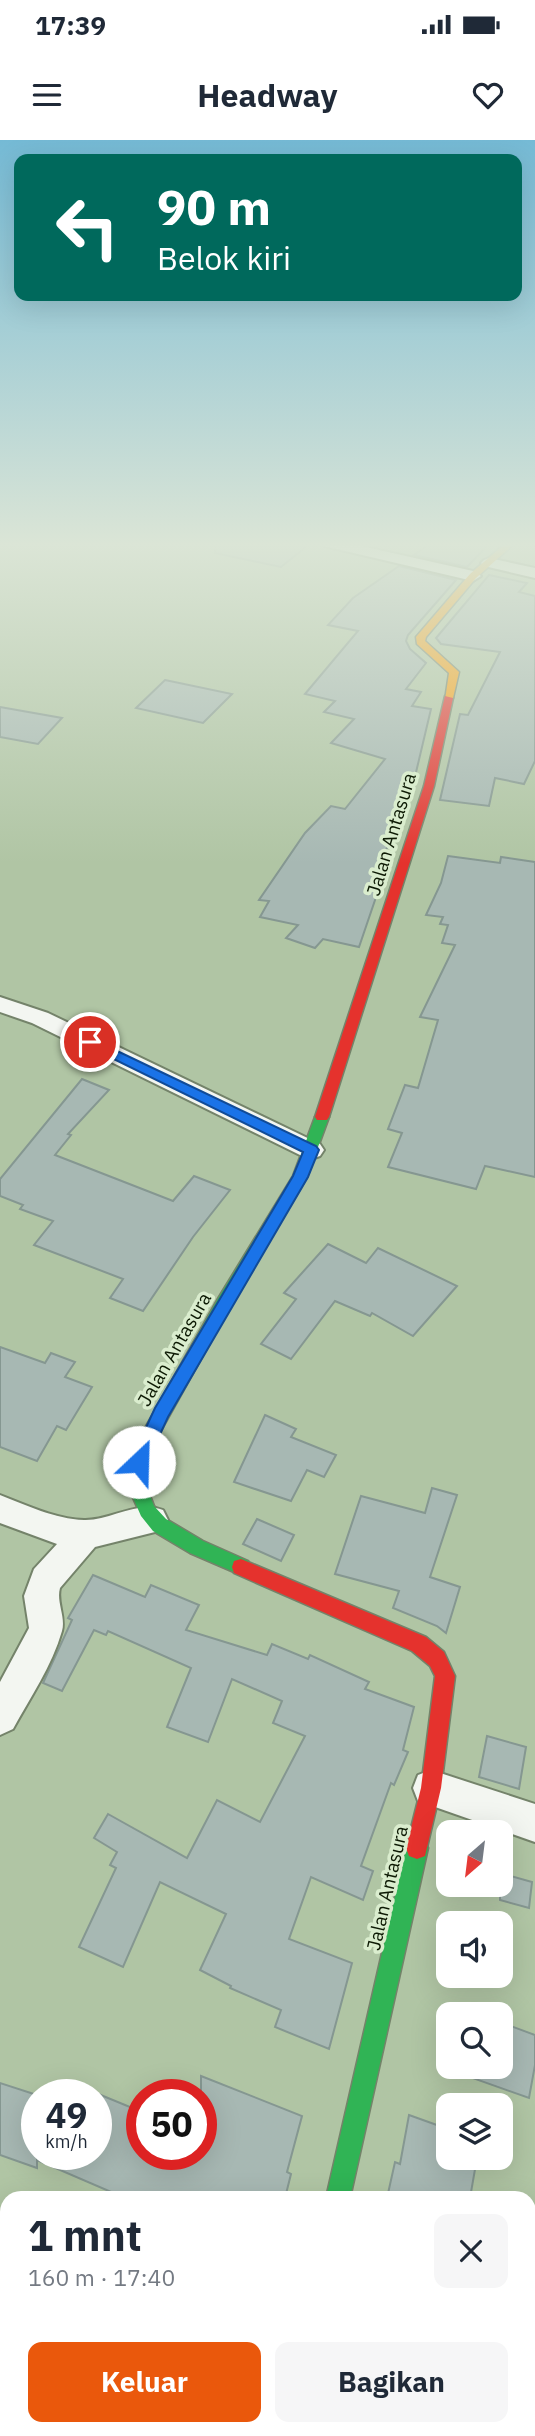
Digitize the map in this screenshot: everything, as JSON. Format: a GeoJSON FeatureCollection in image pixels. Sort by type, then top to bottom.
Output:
{"type":"FeatureCollection","features":[{"type":"Feature","properties":{"kind":"main road","name":"Jalan Antasura"},"geometry":{"type":"LineString","coordinates":[[340,2191],[431,1788],[444,1676],[433,1656],[419,1644],[293,1592],[174,1536],[152,1520],[142,1505],[139,1462],[146,1442],[225,1301],[300,1177],[311,1150],[429,786],[454,672],[428,649]]}},
{"type":"Feature","properties":{"kind":"street"},"geometry":{"type":"LineString","coordinates":[[0,1004],[40,1018],[311,1150]]}},
{"type":"Feature","properties":{"kind":"street"},"geometry":{"type":"LineString","coordinates":[[0,1509],[47,1527],[85,1535],[152,1520]]}},
{"type":"Feature","properties":{"kind":"street"},"geometry":{"type":"LineString","coordinates":[[0,1717],[36,1652],[46,1628],[41,1596],[46,1580],[85,1535]]}},
{"type":"Feature","properties":{"kind":"street"},"geometry":{"type":"LineString","coordinates":[[431,1788],[535,1824]]}},
{"type":"Feature","properties":{"kind":"building"},"geometry":{"type":"Polygon","coordinates":[[[343,649],[410,649],[426,663],[406,689],[421,692],[412,706],[431,709],[410,796],[397,813],[384,858],[389,859],[359,947],[323,939],[315,948],[286,938],[298,925],[260,917],[269,901],[259,900],[305,833],[331,806],[345,809],[385,759],[331,743],[354,719],[324,712],[335,701],[305,694],[343,649]]]}},
{"type":"Feature","properties":{"kind":"building"},"geometry":{"type":"Polygon","coordinates":[[[479,649],[535,649],[535,761],[524,784],[495,778],[489,806],[440,800],[460,714],[468,715],[500,652],[479,649]]]}},
{"type":"Feature","properties":{"kind":"building"},"geometry":{"type":"Polygon","coordinates":[[[165,680],[232,694],[203,723],[136,708],[165,680]]]}},
{"type":"Feature","properties":{"kind":"building"},"geometry":{"type":"Polygon","coordinates":[[[0,707],[62,718],[38,744],[0,737],[0,707]]]}},
{"type":"Feature","properties":{"kind":"building"},"geometry":{"type":"Polygon","coordinates":[[[448,856],[500,863],[501,857],[535,862],[535,1177],[485,1166],[476,1189],[388,1167],[402,1133],[388,1129],[405,1085],[418,1088],[438,1020],[420,1017],[455,945],[442,943],[448,925],[440,924],[443,917],[426,915],[441,883],[448,856]]]}},
{"type":"Feature","properties":{"kind":"building"},"geometry":{"type":"Polygon","coordinates":[[[82,1079],[109,1090],[68,1134],[71,1135],[55,1155],[173,1201],[194,1176],[230,1190],[193,1237],[143,1311],[110,1298],[123,1279],[34,1245],[53,1221],[20,1209],[23,1205],[0,1196],[0,1179],[82,1079]]]}},
{"type":"Feature","properties":{"kind":"building"},"geometry":{"type":"Polygon","coordinates":[[[328,1244],[366,1263],[378,1248],[457,1286],[413,1336],[372,1313],[370,1316],[335,1301],[291,1359],[261,1344],[296,1299],[284,1293],[328,1244]]]}},
{"type":"Feature","properties":{"kind":"building"},"geometry":{"type":"Polygon","coordinates":[[[0,1347],[45,1363],[51,1353],[75,1362],[65,1377],[92,1387],[66,1430],[57,1426],[37,1461],[0,1447],[0,1347]]]}},
{"type":"Feature","properties":{"kind":"building"},"geometry":{"type":"Polygon","coordinates":[[[265,1415],[296,1429],[291,1437],[336,1455],[324,1477],[307,1470],[291,1501],[234,1482],[265,1415]]]}},
{"type":"Feature","properties":{"kind":"building"},"geometry":{"type":"Polygon","coordinates":[[[432,1488],[457,1495],[430,1577],[460,1587],[446,1633],[437,1626],[393,1608],[399,1591],[335,1574],[361,1496],[425,1513],[432,1488]]]}},
{"type":"Feature","properties":{"kind":"building"},"geometry":{"type":"Polygon","coordinates":[[[257,1519],[294,1535],[281,1561],[243,1544],[257,1519]]]}},
{"type":"Feature","properties":{"kind":"building"},"geometry":{"type":"Polygon","coordinates":[[[93,1575],[145,1597],[151,1585],[199,1605],[186,1630],[267,1655],[272,1644],[308,1659],[310,1655],[369,1682],[365,1689],[414,1707],[403,1750],[408,1752],[394,1785],[391,1783],[361,1866],[373,1871],[363,1900],[311,1877],[289,1939],[352,1963],[329,2049],[275,2027],[281,2010],[230,1988],[231,1986],[200,1970],[226,1914],[160,1882],[123,1967],[79,1947],[116,1868],[110,1865],[117,1852],[94,1838],[108,1814],[187,1858],[217,1800],[260,1822],[305,1736],[273,1723],[282,1701],[232,1679],[208,1742],[167,1727],[191,1668],[108,1631],[106,1635],[94,1630],[62,1691],[43,1683],[72,1620],[68,1618],[93,1575]]]}},
{"type":"Feature","properties":{"kind":"building"},"geometry":{"type":"Polygon","coordinates":[[[487,1736],[526,1747],[519,1789],[479,1777],[487,1736]]]}},
{"type":"Feature","properties":{"kind":"building"},"geometry":{"type":"Polygon","coordinates":[[[513,1877],[532,1882],[529,1908],[500,1900],[500,1897],[513,1897],[513,1877]]]}},
{"type":"Feature","properties":{"kind":"building"},"geometry":{"type":"Polygon","coordinates":[[[513,2027],[535,2035],[535,2065],[529,2098],[475,2079],[513,2079],[513,2027]]]}},
{"type":"Feature","properties":{"kind":"building"},"geometry":{"type":"Polygon","coordinates":[[[217,2082],[302,2116],[287,2172],[291,2174],[287,2191],[109,2191],[60,2170],[112,2170],[112,2100],[126,2105],[126,2170],[217,2170],[217,2082]]]}},
{"type":"Feature","properties":{"kind":"building"},"geometry":{"type":"Polygon","coordinates":[[[0,2083],[21,2090],[21,2162],[0,2155],[0,2083]]]}},
{"type":"Feature","properties":{"kind":"building"},"geometry":{"type":"Polygon","coordinates":[[[409,2115],[436,2125],[436,2170],[475,2170],[471,2191],[389,2191],[395,2162],[400,2164],[409,2115]]]}},
{"type":"Feature","properties":{"kind":"traffic: fast"},"geometry":{"type":"LineString","coordinates":[[241,1567],[176,1537],[160,1525],[147,1511],[140,1493],[139,1470],[146,1442],[225,1301],[300,1177],[322,1117]]}},
{"type":"Feature","properties":{"kind":"traffic: fast"},"geometry":{"type":"LineString","coordinates":[[340,2191],[417,1848]]}},
{"type":"Feature","properties":{"kind":"traffic: slow"},"geometry":{"type":"LineString","coordinates":[[428,649],[454,672],[448,698]]}},
{"type":"Feature","properties":{"kind":"traffic: jam"},"geometry":{"type":"LineString","coordinates":[[322,1117],[429,786],[448,698]]}},
{"type":"Feature","properties":{"kind":"traffic: jam"},"geometry":{"type":"LineString","coordinates":[[241,1567],[419,1644],[437,1659],[445,1676],[431,1788],[417,1848]]}},
{"type":"Feature","properties":{"kind":"route"},"geometry":{"type":"LineString","coordinates":[[90,1042],[311,1150],[300,1177],[161,1413],[139,1462]]}}]}
